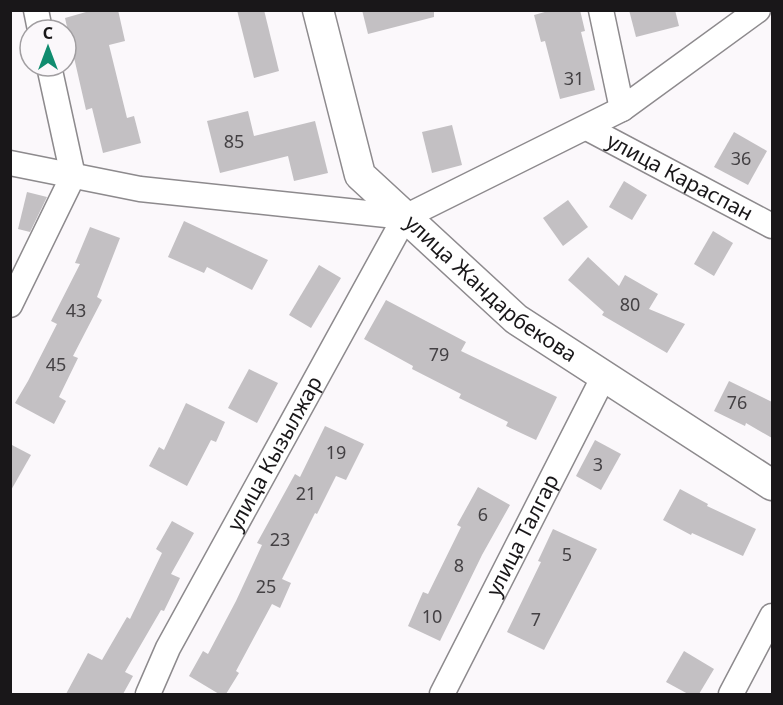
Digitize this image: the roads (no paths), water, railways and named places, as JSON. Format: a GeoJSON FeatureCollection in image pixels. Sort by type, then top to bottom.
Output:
{"type":"FeatureCollection","features":[{"type":"Feature","properties":{"kind":"street","name":"улица Жандарбекова"},"geometry":{"type":"LineString","coordinates":[[318,10],[360,175],[516,319],[772,485]]}},
{"type":"Feature","properties":{"kind":"street","name":"улица Караспан"},"geometry":{"type":"LineString","coordinates":[[601,10],[622,110]]}},
{"type":"Feature","properties":{"kind":"street"},"geometry":{"type":"LineString","coordinates":[[10,163],[140,189],[405,217],[622,110],[758,10]]}},
{"type":"Feature","properties":{"kind":"street"},"geometry":{"type":"LineString","coordinates":[[10,305],[73,176],[52,78]]}},
{"type":"Feature","properties":{"kind":"street","name":"улица Караспан"},"geometry":{"type":"LineString","coordinates":[[587,128],[772,226]]}},
{"type":"Feature","properties":{"kind":"street","name":"улица Кызылжар"},"geometry":{"type":"LineString","coordinates":[[148,694],[168,648],[405,217]]}},
{"type":"Feature","properties":{"kind":"street","name":"улица Талгар"},"geometry":{"type":"LineString","coordinates":[[442,694],[604,376]]}},
{"type":"Feature","properties":{"kind":"street"},"geometry":{"type":"LineString","coordinates":[[731,694],[772,616]]}}]}
